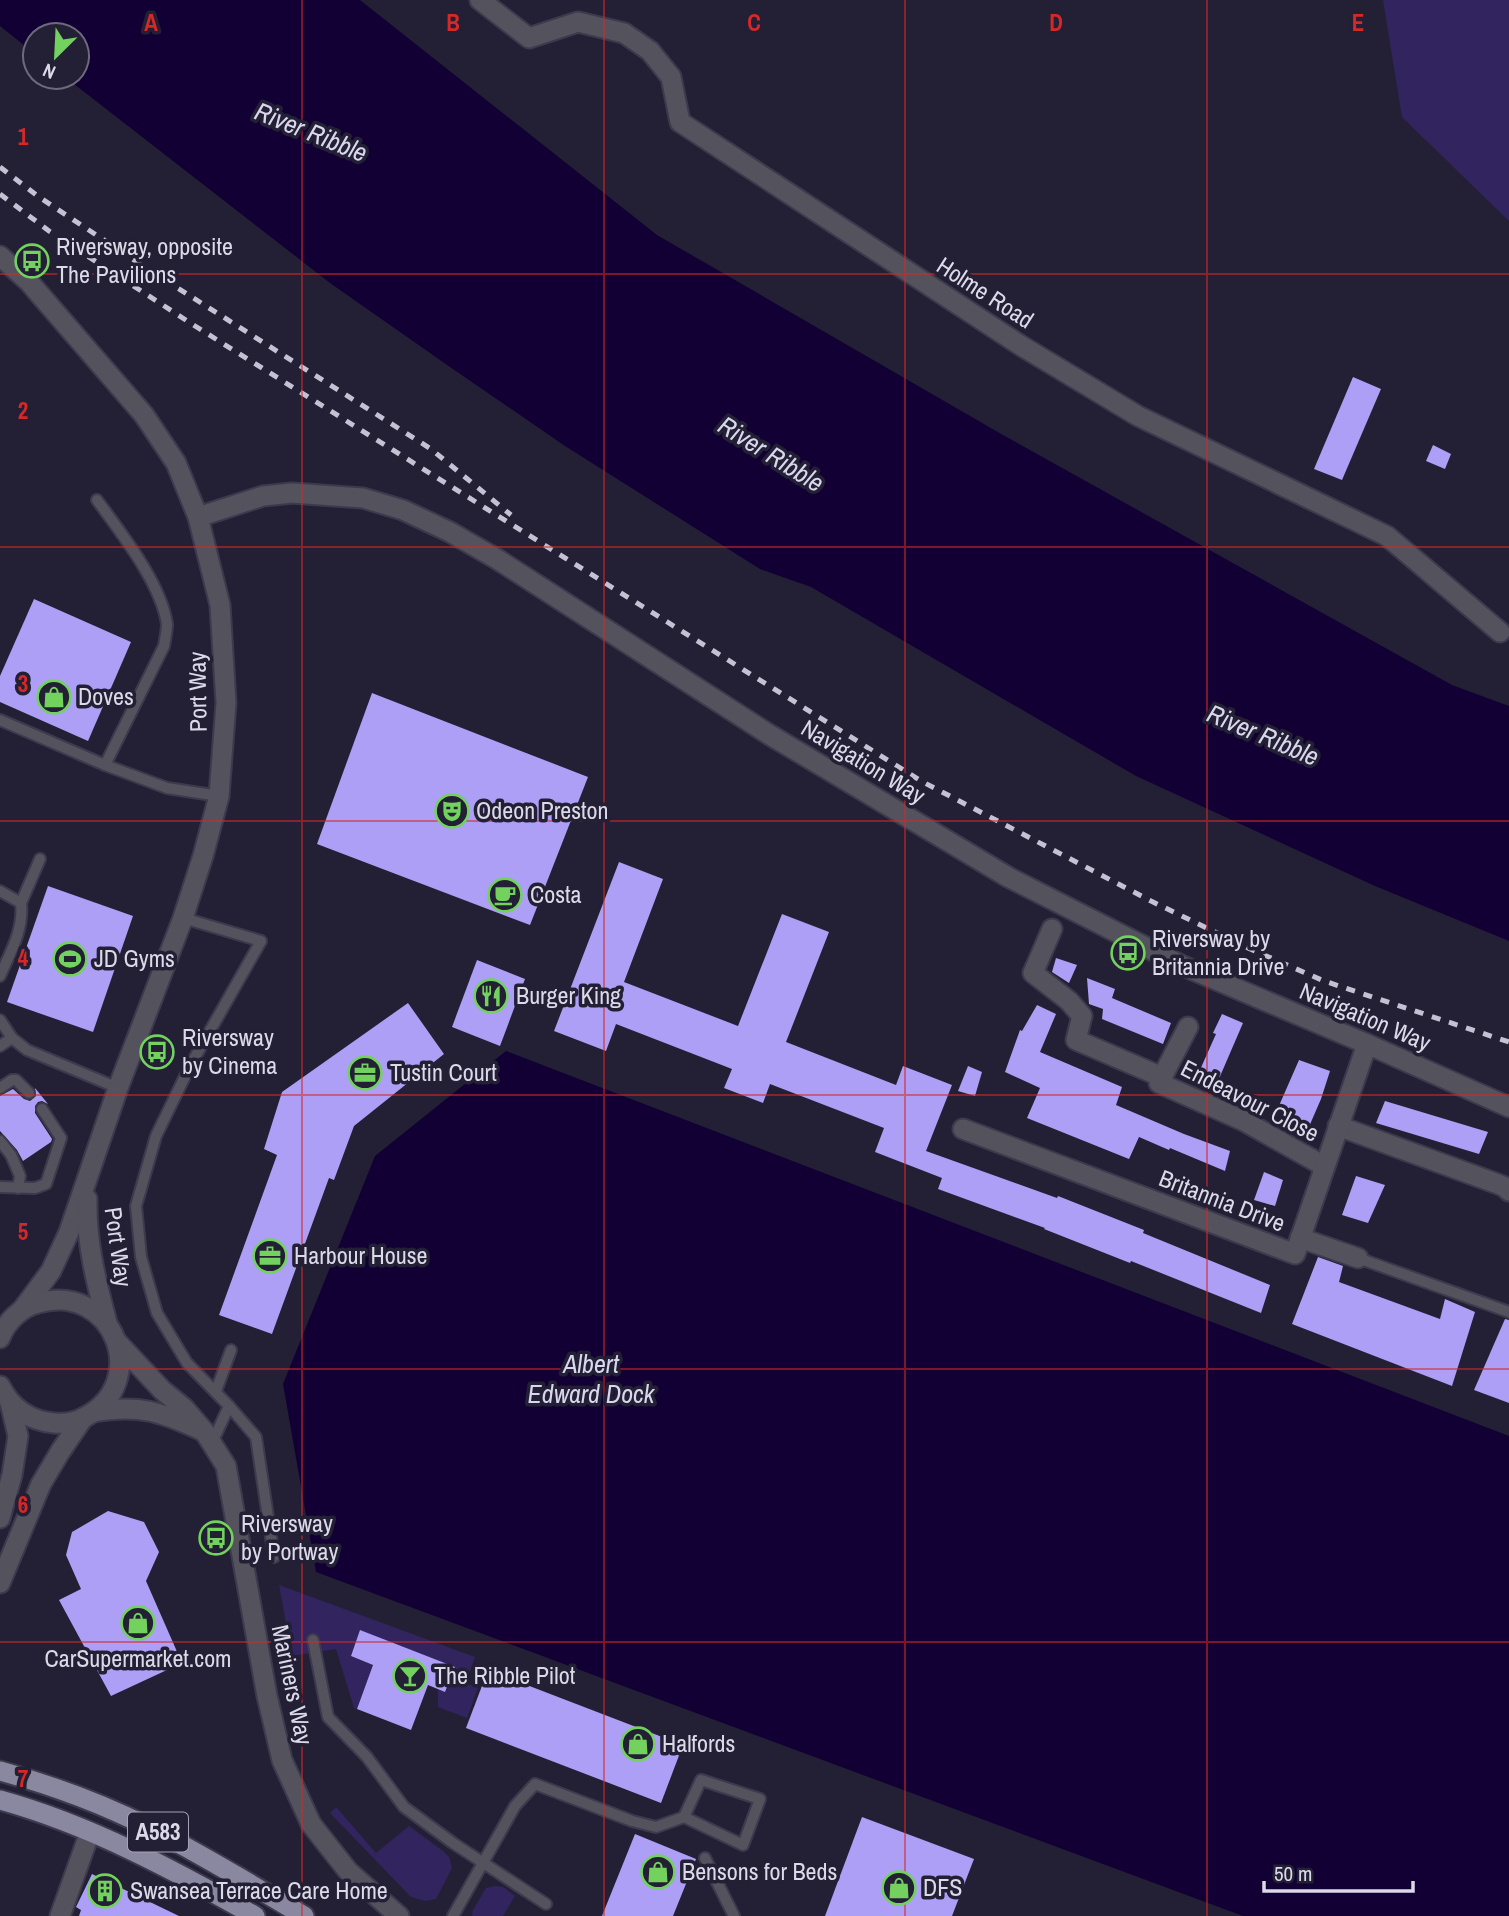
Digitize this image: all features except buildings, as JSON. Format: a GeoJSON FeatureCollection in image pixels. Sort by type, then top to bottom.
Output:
{"type":"FeatureCollection","features":[{"type":"Feature","properties":{"kind":"highway","name":"A583"},"geometry":{"type":"LineString","coordinates":[[0,1771],[90,1802],[148,1826],[304,1916]]}},
{"type":"Feature","properties":{"kind":"highway","name":"A583"},"geometry":{"type":"LineString","coordinates":[[0,1800],[90,1832],[255,1916]]}},
{"type":"Feature","properties":{"kind":"street","name":"Holme Road"},"geometry":{"type":"LineString","coordinates":[[480,0],[529,38],[578,22],[624,33],[650,51],[671,77],[680,122],[1020,345],[1138,416],[1387,536],[1500,632]]}},
{"type":"Feature","properties":{"kind":"street","name":"Port Way"},"geometry":{"type":"LineString","coordinates":[[0,256],[29,282],[144,415],[176,463],[198,517],[220,605],[226,704],[219,796],[183,918],[118,1088],[69,1232],[51,1271],[12,1314],[0,1338]]}},
{"type":"Feature","properties":{"kind":"street","name":"Navigation Way"},"geometry":{"type":"LineString","coordinates":[[198,517],[263,496],[292,493],[363,498],[403,510],[450,531],[770,735],[1008,877],[1181,965],[1509,1107]]}},
{"type":"Feature","properties":{"kind":"street","name":"Endeavour Close"},"geometry":{"type":"LineString","coordinates":[[1052,929],[1033,973],[1069,1001],[1082,1016],[1076,1040],[1162,1077]]}},
{"type":"Feature","properties":{"kind":"street","name":"Endeavour Close"},"geometry":{"type":"LineString","coordinates":[[1188,1027],[1159,1083],[1244,1121],[1324,1166]]}},
{"type":"Feature","properties":{"kind":"street","name":"Britannia Drive"},"geometry":{"type":"LineString","coordinates":[[963,1129],[1295,1254],[1367,1044]]}},
{"type":"Feature","properties":{"kind":"street"},"geometry":{"type":"LineString","coordinates":[[1338,1126],[1505,1186],[1509,1191]]}},
{"type":"Feature","properties":{"kind":"street","name":"Port Way"},"geometry":{"type":"LineString","coordinates":[[87,1177],[86,1225],[91,1261],[107,1323]]}},
{"type":"Feature","properties":{"kind":"street"},"geometry":{"type":"LineString","coordinates":[[1300,1238],[1358,1258]]}},
{"type":"Feature","properties":{"kind":"street"},"geometry":{"type":"LineString","coordinates":[[0,1583],[41,1484],[60,1452],[89,1415],[107,1399],[116,1383],[120,1363],[117,1342],[107,1323],[91,1309],[72,1301],[51,1299],[12,1314]]}},
{"type":"Feature","properties":{"kind":"street","name":"Mariners Way"},"geometry":{"type":"LineString","coordinates":[[117,1342],[162,1390],[184,1408],[208,1437],[226,1466],[267,1696],[282,1760],[312,1824],[348,1871],[399,1916]]}},
{"type":"Feature","properties":{"kind":"street"},"geometry":{"type":"LineString","coordinates":[[3,1393],[26,1416],[43,1422],[61,1424],[118,1408],[150,1410],[208,1437]]}},
{"type":"Feature","properties":{"kind":"street"},"geometry":{"type":"LineString","coordinates":[[0,1518],[12,1475],[18,1436],[3,1393]]}},
{"type":"Feature","properties":{"kind":"street"},"geometry":{"type":"LineString","coordinates":[[60,1916],[90,1832]]}},
{"type":"Feature","properties":{"kind":"lane"},"geometry":{"type":"LineString","coordinates":[[97,500],[146,571],[167,626],[164,646],[105,765]]}},
{"type":"Feature","properties":{"kind":"lane"},"geometry":{"type":"LineString","coordinates":[[0,720],[166,788],[219,796]]}},
{"type":"Feature","properties":{"kind":"lane"},"geometry":{"type":"LineString","coordinates":[[0,976],[20,929],[22,903],[40,859]]}},
{"type":"Feature","properties":{"kind":"lane"},"geometry":{"type":"LineString","coordinates":[[0,891],[22,903]]}},
{"type":"Feature","properties":{"kind":"lane"},"geometry":{"type":"LineString","coordinates":[[183,918],[261,942],[190,1066],[156,1136],[136,1206],[141,1257],[157,1313],[187,1363],[257,1437],[274,1558]]}},
{"type":"Feature","properties":{"kind":"lane"},"geometry":{"type":"LineString","coordinates":[[0,1020],[12,1038],[27,1050],[118,1088]]}},
{"type":"Feature","properties":{"kind":"lane"},"geometry":{"type":"LineString","coordinates":[[0,1046],[12,1038]]}},
{"type":"Feature","properties":{"kind":"lane"},"geometry":{"type":"LineString","coordinates":[[0,1088],[16,1080],[29,1093]]}},
{"type":"Feature","properties":{"kind":"lane"},"geometry":{"type":"LineString","coordinates":[[0,1187],[35,1188],[46,1184],[61,1138],[42,1109]]}},
{"type":"Feature","properties":{"kind":"lane"},"geometry":{"type":"LineString","coordinates":[[0,1141],[11,1155],[20,1176],[18,1188]]}},
{"type":"Feature","properties":{"kind":"lane"},"geometry":{"type":"LineString","coordinates":[[1358,1258],[1509,1312]]}},
{"type":"Feature","properties":{"kind":"lane"},"geometry":{"type":"LineString","coordinates":[[216,1391],[231,1350]]}},
{"type":"Feature","properties":{"kind":"lane"},"geometry":{"type":"LineString","coordinates":[[208,1437],[229,1406]]}},
{"type":"Feature","properties":{"kind":"lane"},"geometry":{"type":"LineString","coordinates":[[313,1640],[328,1717],[367,1757],[404,1807],[482,1863],[546,1903]]}},
{"type":"Feature","properties":{"kind":"lane"},"geometry":{"type":"LineString","coordinates":[[453,1916],[515,1806],[535,1784],[632,1821],[656,1827],[684,1817],[743,1844],[760,1799],[701,1780],[684,1817]]}},
{"type":"Feature","properties":{"kind":"lane"},"geometry":{"type":"LineString","coordinates":[[705,1858],[734,1916]]}},
{"type":"Feature","properties":{"kind":"shaded area"},"geometry":{"type":"Polygon","coordinates":[[[1383,0],[1509,0],[1509,221],[1402,117],[1383,0]]]}},
{"type":"Feature","properties":{"kind":"shaded area"},"geometry":{"type":"Polygon","coordinates":[[[279,1585],[475,1657],[466,1683],[478,1688],[467,1718],[438,1707],[438,1689],[446,1691],[455,1667],[361,1631],[351,1656],[373,1665],[357,1709],[354,1708],[336,1649],[292,1656],[279,1585]]]}},
{"type":"Feature","properties":{"kind":"shaded area"},"geometry":{"type":"Polygon","coordinates":[[[336,1807],[376,1853],[409,1826],[443,1851],[449,1857],[452,1868],[436,1899],[425,1901],[411,1897],[330,1813],[336,1807]]]}},
{"type":"Feature","properties":{"kind":"shaded area"},"geometry":{"type":"Polygon","coordinates":[[[503,1887],[515,1896],[503,1916],[472,1916],[486,1888],[503,1887]]]}},
{"type":"Feature","properties":{"kind":"water","name":"River Ribble"},"geometry":{"type":"Polygon","coordinates":[[[0,0],[360,0],[657,235],[1003,435],[1452,685],[1509,706],[1509,941],[1375,886],[1136,776],[811,587],[760,569],[565,446],[330,283],[83,91],[91,91],[91,21],[21,21],[21,43],[0,26],[0,0]]]}},
{"type":"Feature","properties":{"kind":"water","name":"Albert Edward Dock"},"geometry":{"type":"Polygon","coordinates":[[[506,1051],[1509,1436],[1509,1916],[1243,1916],[316,1572],[283,1384],[375,1156],[506,1051]]]}},
{"type":"Feature","properties":{"kind":"railway"},"geometry":{"type":"LineString","coordinates":[[0,167],[39,197],[143,266],[431,449],[511,515]]}},
{"type":"Feature","properties":{"kind":"railway"},"geometry":{"type":"LineString","coordinates":[[0,194],[49,231],[195,326],[921,781],[1151,901],[1248,948],[1324,981],[1509,1042]]}},
{"type":"Feature","properties":{"kind":"place","name":"Riversway, opposite The Pavilions"},"geometry":{"type":"Point","coordinates":[32,261]}},
{"type":"Feature","properties":{"kind":"place","name":"Doves"},"geometry":{"type":"Point","coordinates":[54,697]}},
{"type":"Feature","properties":{"kind":"place","name":"Odeon Preston"},"geometry":{"type":"Point","coordinates":[452,811]}},
{"type":"Feature","properties":{"kind":"place","name":"Costa"},"geometry":{"type":"Point","coordinates":[505,895]}},
{"type":"Feature","properties":{"kind":"place","name":"Riversway by Britannia Drive"},"geometry":{"type":"Point","coordinates":[1128,953]}},
{"type":"Feature","properties":{"kind":"place","name":"JD Gyms"},"geometry":{"type":"Point","coordinates":[70,959]}},
{"type":"Feature","properties":{"kind":"place","name":"Burger King"},"geometry":{"type":"Point","coordinates":[491,996]}},
{"type":"Feature","properties":{"kind":"place","name":"Riversway by Cinema"},"geometry":{"type":"Point","coordinates":[157,1052]}},
{"type":"Feature","properties":{"kind":"place","name":"Tustin Court"},"geometry":{"type":"Point","coordinates":[365,1073]}},
{"type":"Feature","properties":{"kind":"place","name":"Harbour House"},"geometry":{"type":"Point","coordinates":[270,1256]}},
{"type":"Feature","properties":{"kind":"place","name":"Riversway by Portway"},"geometry":{"type":"Point","coordinates":[216,1538]}},
{"type":"Feature","properties":{"kind":"place","name":"CarSupermarket.com"},"geometry":{"type":"Point","coordinates":[138,1623]}},
{"type":"Feature","properties":{"kind":"place","name":"The Ribble Pilot"},"geometry":{"type":"Point","coordinates":[410,1676]}},
{"type":"Feature","properties":{"kind":"place","name":"Halfords"},"geometry":{"type":"Point","coordinates":[638,1744]}},
{"type":"Feature","properties":{"kind":"place","name":"Bensons for Beds"},"geometry":{"type":"Point","coordinates":[658,1872]}},
{"type":"Feature","properties":{"kind":"place","name":"DFS"},"geometry":{"type":"Point","coordinates":[899,1888]}},
{"type":"Feature","properties":{"kind":"place","name":"Swansea Terrace Care Home"},"geometry":{"type":"Point","coordinates":[105,1891]}}]}
